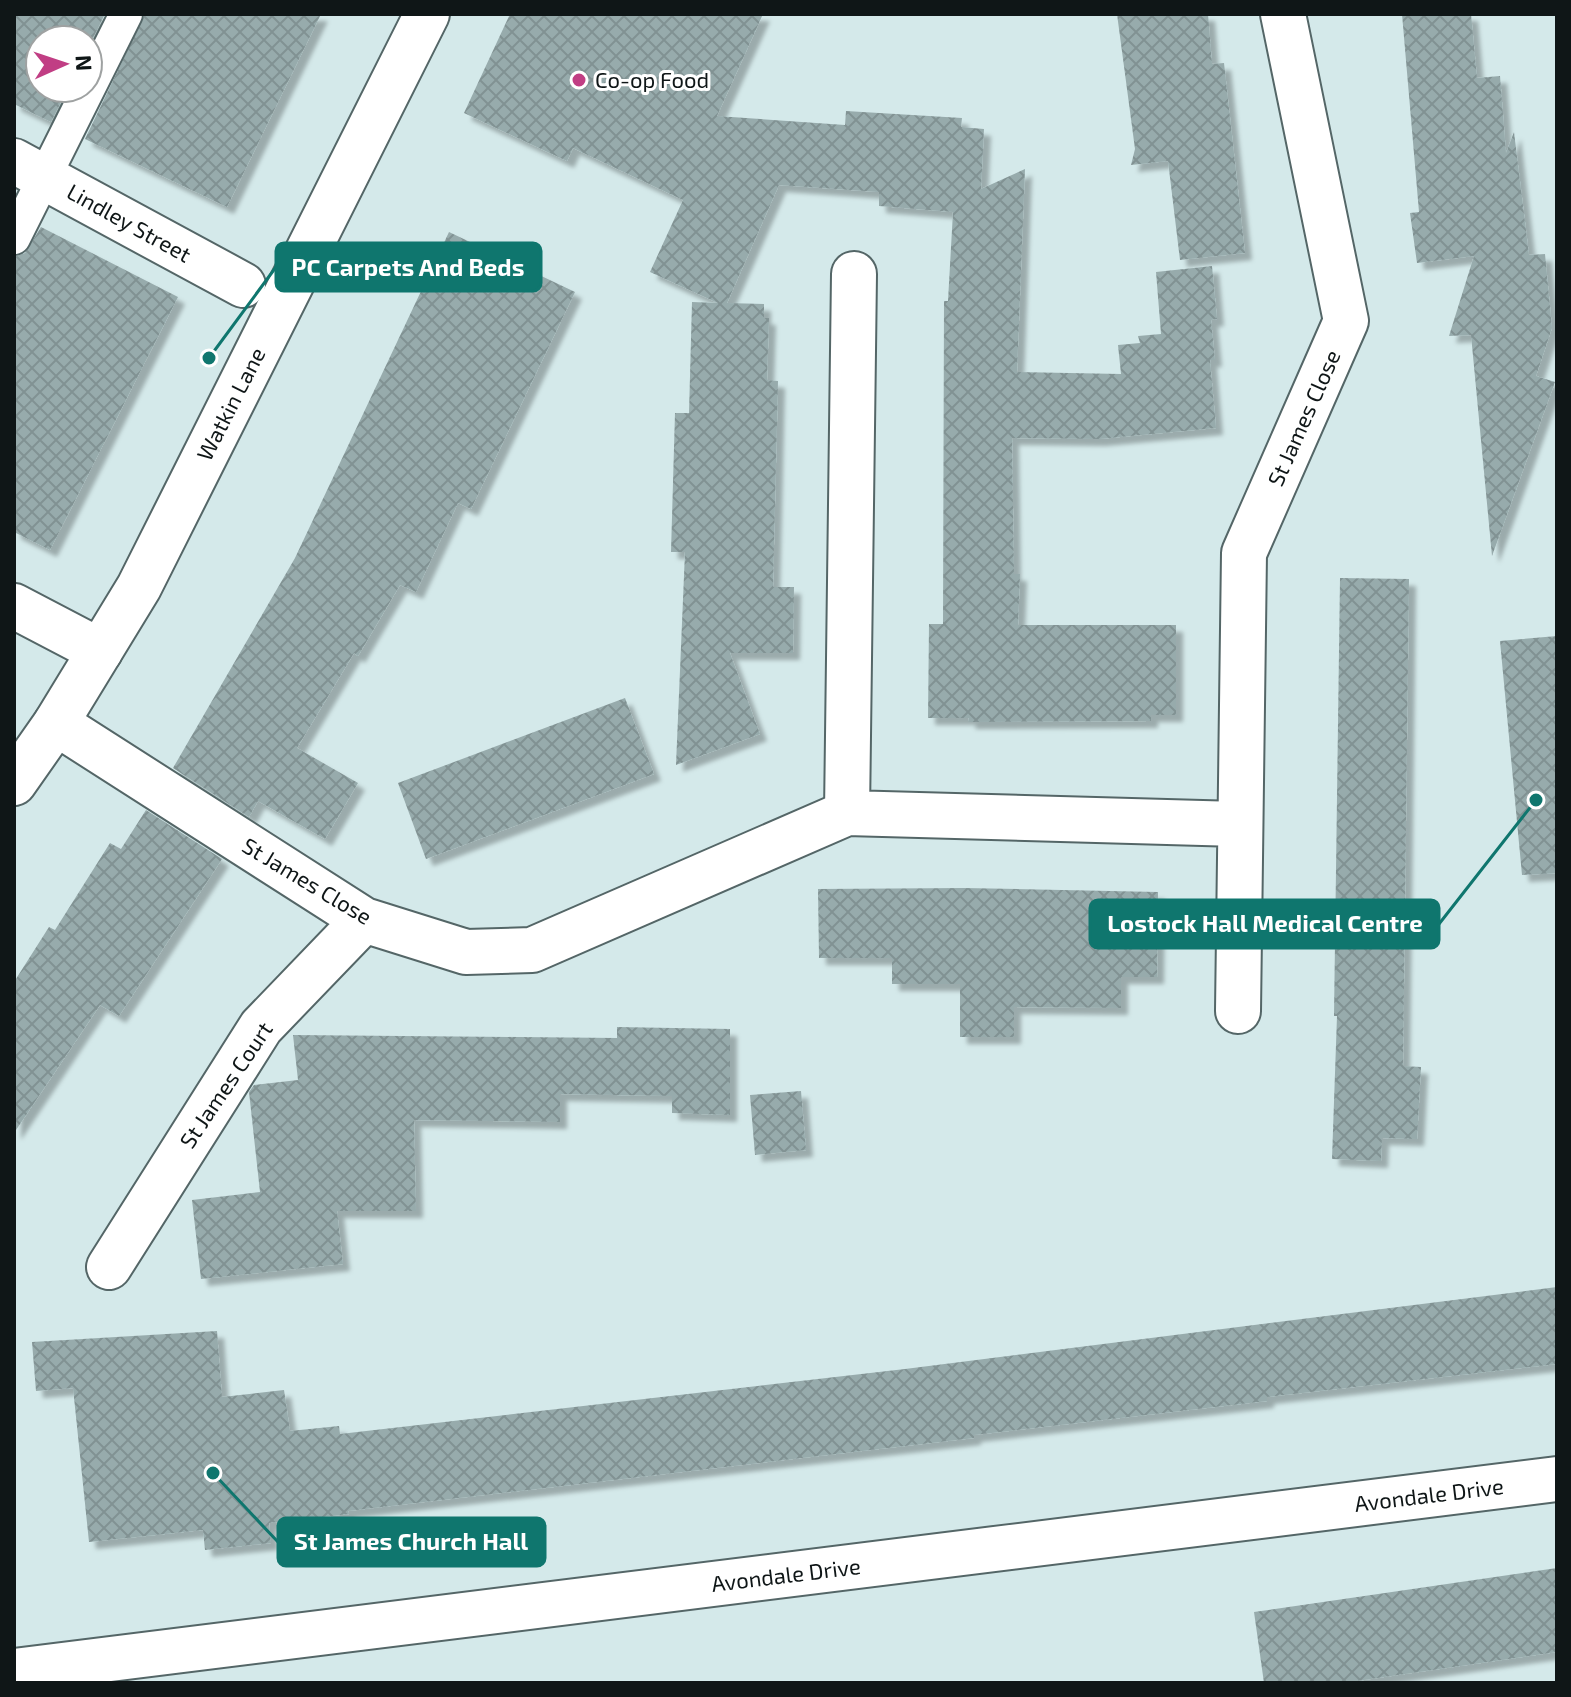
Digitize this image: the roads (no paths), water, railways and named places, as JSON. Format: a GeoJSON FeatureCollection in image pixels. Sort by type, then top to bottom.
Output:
{"type":"FeatureCollection","features":[{"type":"Feature","properties":{"kind":"street","name":"Watkin Lane"},"geometry":{"type":"LineString","coordinates":[[14,783],[56,723],[139,587],[427,14]]}},
{"type":"Feature","properties":{"kind":"street","name":"St James Close"},"geometry":{"type":"LineString","coordinates":[[1238,1011],[1238,824],[1244,553],[1346,321],[1283,14]]}},
{"type":"Feature","properties":{"kind":"street","name":"Lindley Street"},"geometry":{"type":"LineString","coordinates":[[29,169],[243,285]]}},
{"type":"Feature","properties":{"kind":"street"},"geometry":{"type":"LineString","coordinates":[[847,813],[854,274]]}},
{"type":"Feature","properties":{"kind":"street"},"geometry":{"type":"LineString","coordinates":[[14,606],[100,651]]}},
{"type":"Feature","properties":{"kind":"street","name":"St James Close"},"geometry":{"type":"LineString","coordinates":[[56,723],[364,920],[466,952],[532,950],[847,813],[1238,824]]}},
{"type":"Feature","properties":{"kind":"street","name":"St James Court"},"geometry":{"type":"LineString","coordinates":[[109,1267],[261,1027],[364,920]]}},
{"type":"Feature","properties":{"kind":"street","name":"Avondale Drive"},"geometry":{"type":"LineString","coordinates":[[14,1671],[1557,1479]]}},
{"type":"Feature","properties":{"kind":"lane"},"geometry":{"type":"LineString","coordinates":[[14,238],[29,169],[126,14]]}},
{"type":"Feature","properties":{"kind":"place","name":"Co-op Food"},"geometry":{"type":"Point","coordinates":[579,80]}},
{"type":"Feature","properties":{"kind":"place","name":"PC Carpets And Beds"},"geometry":{"type":"Point","coordinates":[209,358]}},
{"type":"Feature","properties":{"kind":"place","name":"Lostock Hall Medical Centre"},"geometry":{"type":"Point","coordinates":[1536,800]}},
{"type":"Feature","properties":{"kind":"place","name":"St James Church Hall"},"geometry":{"type":"Point","coordinates":[213,1473]}}]}
